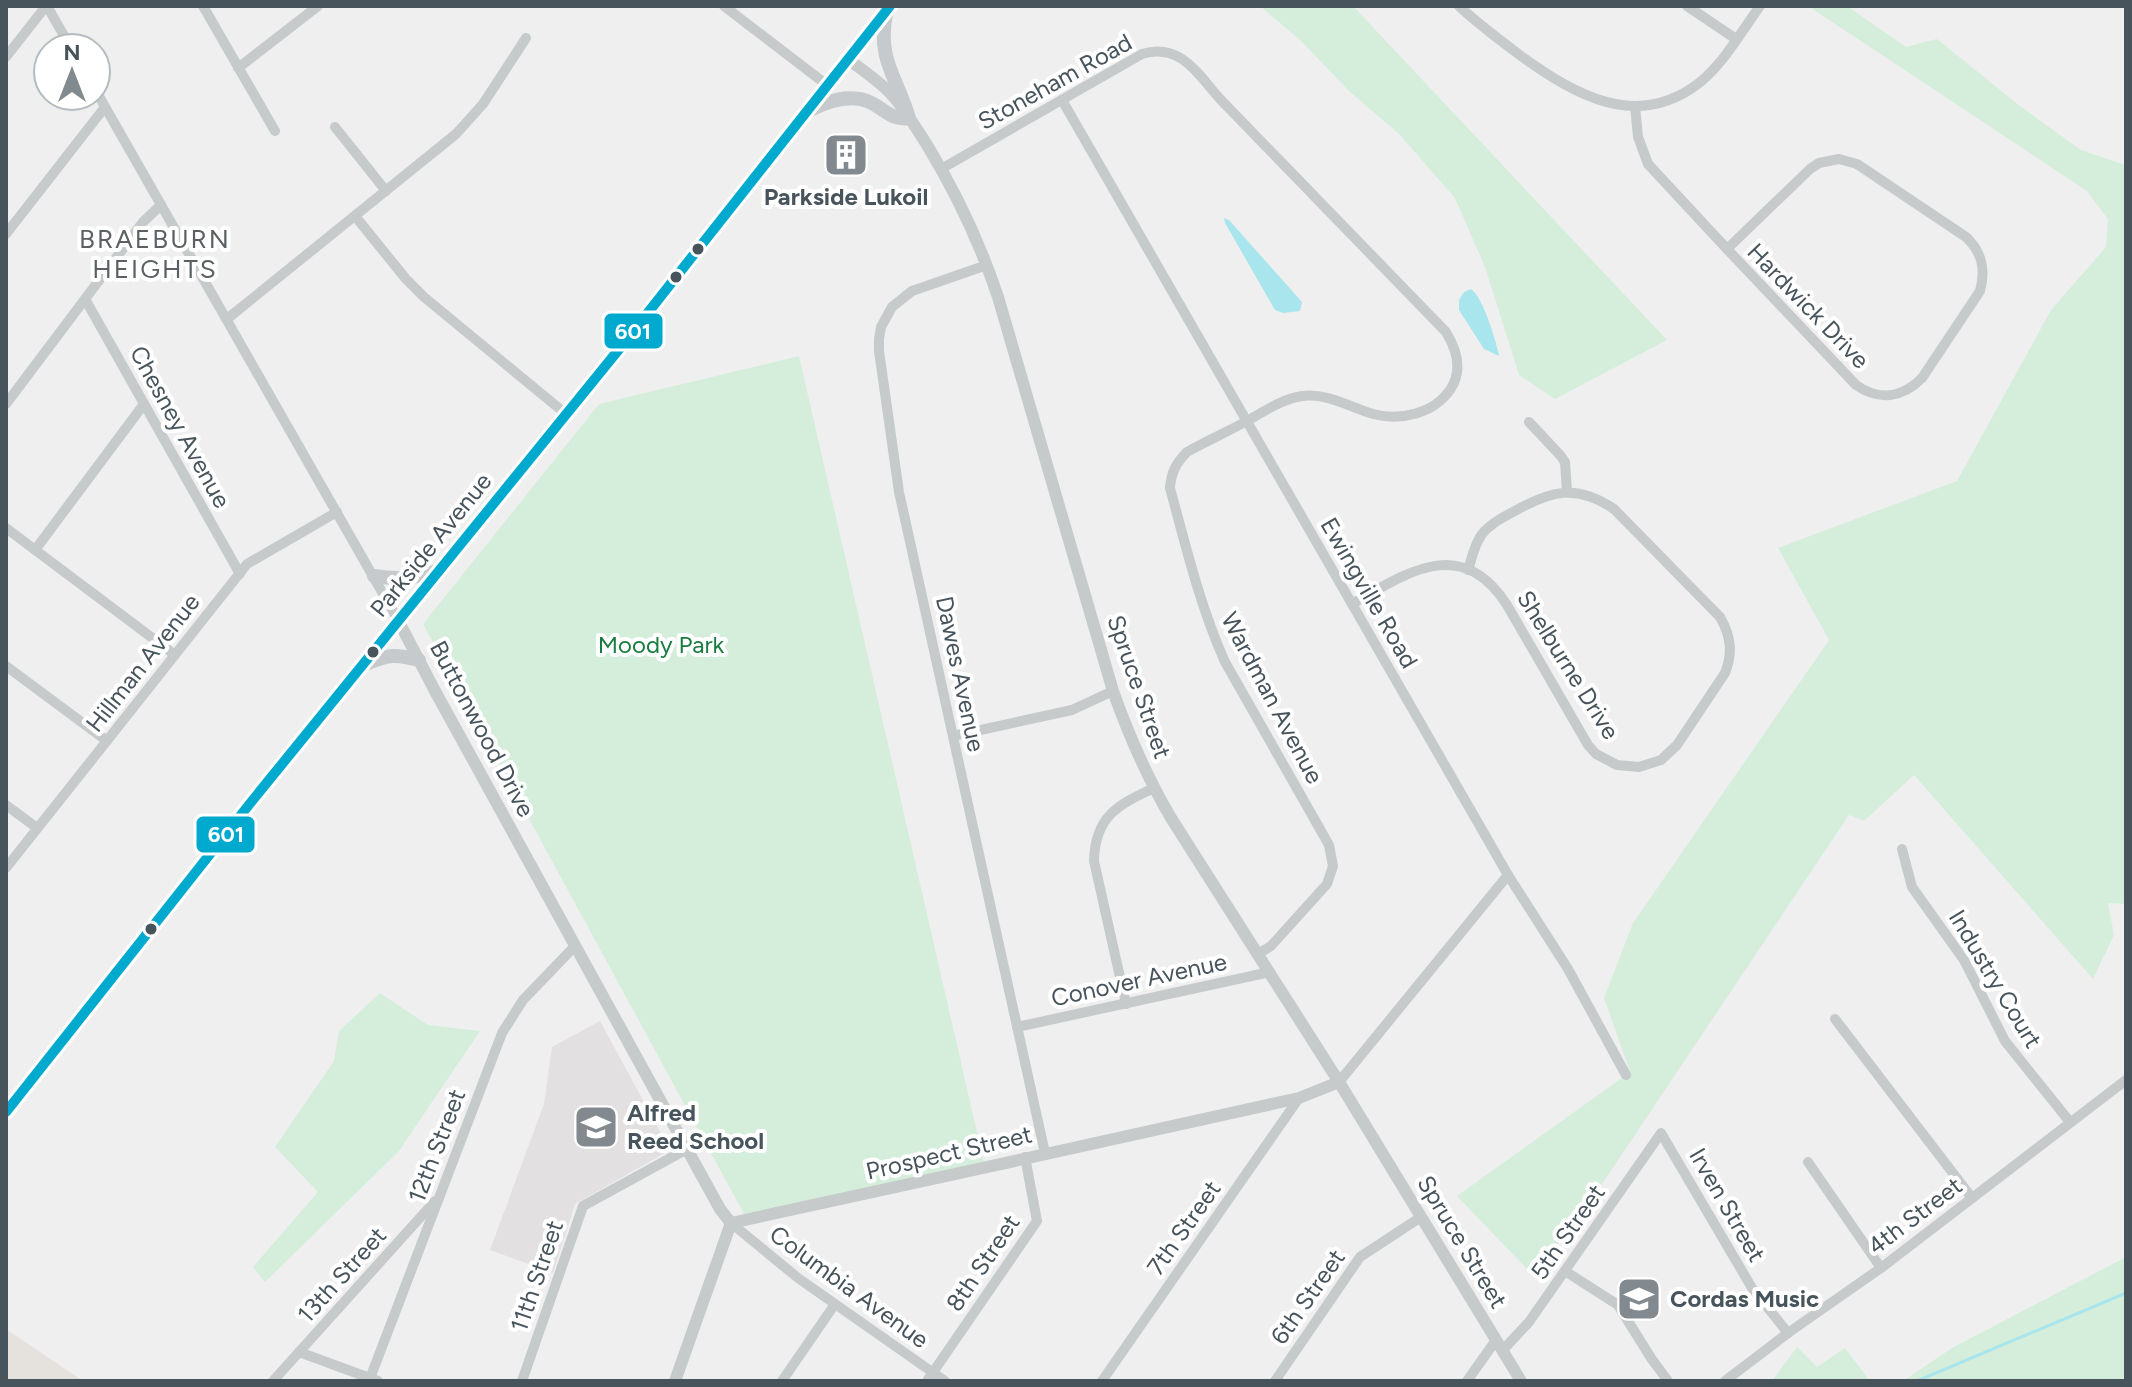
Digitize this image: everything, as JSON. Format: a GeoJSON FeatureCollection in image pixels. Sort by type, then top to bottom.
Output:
{"type":"FeatureCollection","features":[{"type":"Feature","properties":{"kind":"main road","name":"Parkside Avenue"},"geometry":{"type":"LineString","coordinates":[[6,1112],[889,8]]}},
{"type":"Feature","properties":{"kind":"main road"},"geometry":{"type":"LineString","coordinates":[[806,112],[824,103],[854,99],[869,102],[900,119],[909,118],[885,58],[883,30],[889,8]]}},
{"type":"Feature","properties":{"kind":"main road"},"geometry":{"type":"LineString","coordinates":[[374,576],[410,579],[439,570]]}},
{"type":"Feature","properties":{"kind":"main road"},"geometry":{"type":"LineString","coordinates":[[362,666],[383,656],[396,655],[419,660]]}},
{"type":"Feature","properties":{"kind":"street"},"geometry":{"type":"LineString","coordinates":[[6,57],[48,6],[62,32]]}},
{"type":"Feature","properties":{"kind":"street"},"geometry":{"type":"LineString","coordinates":[[203,6],[275,131]]}},
{"type":"Feature","properties":{"kind":"street"},"geometry":{"type":"LineString","coordinates":[[238,68],[318,6]]}},
{"type":"Feature","properties":{"kind":"street"},"geometry":{"type":"LineString","coordinates":[[724,6],[827,85]]}},
{"type":"Feature","properties":{"kind":"street"},"geometry":{"type":"LineString","coordinates":[[1459,6],[1505,44],[1565,86],[1606,103],[1635,106],[1668,100],[1699,83],[1712,72],[1760,6]]}},
{"type":"Feature","properties":{"kind":"street"},"geometry":{"type":"LineString","coordinates":[[1687,6],[1736,39]]}},
{"type":"Feature","properties":{"kind":"street"},"geometry":{"type":"LineString","coordinates":[[227,319],[471,120],[526,38]]}},
{"type":"Feature","properties":{"kind":"street","name":"Stoneham Road"},"geometry":{"type":"LineString","coordinates":[[941,169],[1142,54],[1170,52],[1185,61],[1446,332],[1457,359],[1454,382],[1449,391],[1431,407],[1417,414],[1396,417],[1373,414],[1318,395],[1285,400],[1246,421]]}},
{"type":"Feature","properties":{"kind":"street","name":"Spruce Street"},"geometry":{"type":"LineString","coordinates":[[848,59],[889,91],[941,169],[970,223],[987,265],[1113,691],[1125,726],[1154,788],[1339,1082],[1521,1381]]}},
{"type":"Feature","properties":{"kind":"street","name":"Ewingville Road"},"geometry":{"type":"LineString","coordinates":[[1062,100],[1508,875]]}},
{"type":"Feature","properties":{"kind":"street","name":"Hardwick Drive"},"geometry":{"type":"LineString","coordinates":[[1635,106],[1638,137],[1648,164],[1727,249],[1856,385],[1873,394],[1884,396],[1904,392],[1922,378],[1980,291],[1983,281],[1982,260],[1966,237],[1857,164],[1839,159],[1819,163],[1810,169],[1727,249]]}},
{"type":"Feature","properties":{"kind":"street"},"geometry":{"type":"LineString","coordinates":[[6,234],[101,112]]}},
{"type":"Feature","properties":{"kind":"street","name":"Buttonwood Drive"},"geometry":{"type":"LineString","coordinates":[[108,112],[374,576],[720,1209],[731,1223]]}},
{"type":"Feature","properties":{"kind":"street"},"geometry":{"type":"LineString","coordinates":[[335,127],[386,191]]}},
{"type":"Feature","properties":{"kind":"street"},"geometry":{"type":"LineString","coordinates":[[6,404],[143,222],[161,205]]}},
{"type":"Feature","properties":{"kind":"street"},"geometry":{"type":"LineString","coordinates":[[355,216],[424,297],[566,414]]}},
{"type":"Feature","properties":{"kind":"street","name":"Dawes Avenue"},"geometry":{"type":"LineString","coordinates":[[987,265],[912,291],[901,298],[886,316],[879,351],[899,492],[1045,1153]]}},
{"type":"Feature","properties":{"kind":"street","name":"Chesney Avenue"},"geometry":{"type":"LineString","coordinates":[[85,299],[240,574]]}},
{"type":"Feature","properties":{"kind":"street"},"geometry":{"type":"LineString","coordinates":[[35,550],[144,404]]}},
{"type":"Feature","properties":{"kind":"street","name":"Wardman Avenue"},"geometry":{"type":"LineString","coordinates":[[1246,421],[1187,452],[1174,468],[1170,488],[1196,584],[1216,642],[1332,855],[1333,866],[1327,884],[1271,946],[1258,954]]}},
{"type":"Feature","properties":{"kind":"street"},"geometry":{"type":"LineString","coordinates":[[1352,604],[1422,567],[1447,565],[1468,570],[1478,540],[1493,523],[1534,500],[1567,492],[1565,462],[1529,422]]}},
{"type":"Feature","properties":{"kind":"street","name":"Shelburne Drive"},"geometry":{"type":"LineString","coordinates":[[1468,570],[1499,593],[1596,754],[1617,765],[1639,767],[1661,760],[1670,753],[1725,673],[1731,650],[1726,628],[1720,617],[1614,509],[1593,497],[1567,492]]}},
{"type":"Feature","properties":{"kind":"street","name":"Hillman Avenue"},"geometry":{"type":"LineString","coordinates":[[6,868],[247,564],[337,512]]}},
{"type":"Feature","properties":{"kind":"street"},"geometry":{"type":"LineString","coordinates":[[6,528],[175,655]]}},
{"type":"Feature","properties":{"kind":"street"},"geometry":{"type":"LineString","coordinates":[[6,666],[107,741]]}},
{"type":"Feature","properties":{"kind":"street"},"geometry":{"type":"LineString","coordinates":[[953,736],[1072,710],[1113,691]]}},
{"type":"Feature","properties":{"kind":"street"},"geometry":{"type":"LineString","coordinates":[[1126,1004],[1094,861],[1094,848],[1101,826],[1109,815],[1130,799],[1154,788]]}},
{"type":"Feature","properties":{"kind":"street"},"geometry":{"type":"LineString","coordinates":[[6,805],[37,828]]}},
{"type":"Feature","properties":{"kind":"street","name":"Industry Court"},"geometry":{"type":"LineString","coordinates":[[1902,849],[1912,887],[1964,960],[2005,1041],[2070,1122]]}},
{"type":"Feature","properties":{"kind":"street"},"geometry":{"type":"LineString","coordinates":[[1339,1082],[1508,875],[1568,969],[1626,1075]]}},
{"type":"Feature","properties":{"kind":"street","name":"12th Street"},"geometry":{"type":"LineString","coordinates":[[372,1380],[502,1033],[523,1000],[575,946]]}},
{"type":"Feature","properties":{"kind":"street","name":"Conover Avenue"},"geometry":{"type":"LineString","coordinates":[[1017,1027],[1270,972]]}},
{"type":"Feature","properties":{"kind":"street"},"geometry":{"type":"LineString","coordinates":[[1835,1019],[1972,1198]]}},
{"type":"Feature","properties":{"kind":"street","name":"4th Street"},"geometry":{"type":"LineString","coordinates":[[1725,1381],[1881,1268],[2126,1080]]}},
{"type":"Feature","properties":{"kind":"street","name":"Prospect Street"},"geometry":{"type":"LineString","coordinates":[[731,1223],[1299,1098],[1339,1082]]}},
{"type":"Feature","properties":{"kind":"street","name":"7th Street"},"geometry":{"type":"LineString","coordinates":[[1102,1381],[1299,1098]]}},
{"type":"Feature","properties":{"kind":"street","name":"5th Street"},"geometry":{"type":"LineString","coordinates":[[1467,1381],[1499,1346],[1529,1322],[1661,1133]]}},
{"type":"Feature","properties":{"kind":"street","name":"Irven Street"},"geometry":{"type":"LineString","coordinates":[[1661,1133],[1752,1288],[1788,1333]]}},
{"type":"Feature","properties":{"kind":"street","name":"11th Street"},"geometry":{"type":"LineString","coordinates":[[522,1381],[583,1206],[687,1149]]}},
{"type":"Feature","properties":{"kind":"street","name":"8th Street"},"geometry":{"type":"LineString","coordinates":[[930,1377],[1037,1221],[1025,1157]]}},
{"type":"Feature","properties":{"kind":"street"},"geometry":{"type":"LineString","coordinates":[[1808,1162],[1881,1268]]}},
{"type":"Feature","properties":{"kind":"street","name":"13th Street"},"geometry":{"type":"LineString","coordinates":[[273,1381],[440,1195]]}},
{"type":"Feature","properties":{"kind":"street","name":"6th Street"},"geometry":{"type":"LineString","coordinates":[[1275,1381],[1360,1257],[1421,1217]]}},
{"type":"Feature","properties":{"kind":"street"},"geometry":{"type":"LineString","coordinates":[[675,1381],[731,1223]]}},
{"type":"Feature","properties":{"kind":"street","name":"Columbia Avenue"},"geometry":{"type":"LineString","coordinates":[[731,1223],[798,1278],[930,1377],[945,1381]]}},
{"type":"Feature","properties":{"kind":"street"},"geometry":{"type":"LineString","coordinates":[[1565,1271],[1618,1305],[1668,1381]]}},
{"type":"Feature","properties":{"kind":"street"},"geometry":{"type":"LineString","coordinates":[[782,1381],[835,1304]]}},
{"type":"Feature","properties":{"kind":"street"},"geometry":{"type":"LineString","coordinates":[[299,1352],[372,1380]]}},
{"type":"Feature","properties":{"kind":"shaded area","name":"Alfred Reed School"},"geometry":{"type":"Polygon","coordinates":[[[600,1021],[670,1150],[575,1204],[553,1273],[490,1250],[544,1104],[552,1047],[600,1021]]]}},
{"type":"Feature","properties":{"kind":"shaded area"},"geometry":{"type":"Polygon","coordinates":[[[6,1329],[83,1381],[6,1381],[6,1329]]]}},
{"type":"Feature","properties":{"kind":"green space"},"geometry":{"type":"Polygon","coordinates":[[[1260,6],[1353,6],[1667,340],[1555,399],[1519,375],[1485,267],[1455,198],[1399,134],[1260,6]]]}},
{"type":"Feature","properties":{"kind":"green space"},"geometry":{"type":"Polygon","coordinates":[[[1808,6],[1847,6],[1906,47],[1937,39],[2081,150],[2126,165],[2126,904],[2108,903],[2114,935],[2093,979],[1914,775],[1864,821],[1849,815],[1598,1190],[1552,1252],[1529,1271],[1457,1196],[1630,1072],[1604,998],[1633,923],[1829,640],[1778,548],[1957,481],[2051,310],[2106,247],[2108,219],[2087,191],[1808,6]]]}},
{"type":"Feature","properties":{"kind":"green space","name":"Moody Park"},"geometry":{"type":"Polygon","coordinates":[[[799,356],[985,1167],[749,1223],[423,624],[599,404],[799,356]]]}},
{"type":"Feature","properties":{"kind":"green space"},"geometry":{"type":"Polygon","coordinates":[[[380,993],[428,1025],[480,1031],[399,1151],[265,1282],[253,1267],[318,1192],[275,1147],[334,1061],[339,1031],[380,993]]]}},
{"type":"Feature","properties":{"kind":"green space"},"geometry":{"type":"Polygon","coordinates":[[[2126,1257],[2126,1381],[1903,1381],[1952,1348],[2126,1257]]]}},
{"type":"Feature","properties":{"kind":"green space"},"geometry":{"type":"Polygon","coordinates":[[[1797,1347],[1817,1367],[1845,1348],[1870,1381],[1772,1381],[1797,1347]]]}},
{"type":"Feature","properties":{"kind":"water"},"geometry":{"type":"Polygon","coordinates":[[[1224,218],[1302,302],[1300,311],[1283,313],[1275,310],[1224,218]]]}},
{"type":"Feature","properties":{"kind":"water"},"geometry":{"type":"Polygon","coordinates":[[[1471,289],[1484,310],[1499,356],[1484,349],[1459,310],[1459,300],[1464,292],[1471,289]]]}},
{"type":"Feature","properties":{"kind":"waterway"},"geometry":{"type":"LineString","coordinates":[[1917,1381],[2126,1293]]}},
{"type":"Feature","properties":{"kind":"transit line","name":"601"},"geometry":{"type":"LineString","coordinates":[[6,1112],[252,801],[620,348],[890,6]]}},
{"type":"Feature","properties":{"kind":"place","name":"Parkside Lukoil"},"geometry":{"type":"Point","coordinates":[846,155]}},
{"type":"Feature","properties":{"kind":"place","name":"Alfred Reed School"},"geometry":{"type":"Point","coordinates":[596,1127]}},
{"type":"Feature","properties":{"kind":"place","name":"Cordas Music"},"geometry":{"type":"Point","coordinates":[1639,1299]}},
{"type":"Feature","properties":{"kind":"district","name":"BRAEBURN HEIGHTS"},"geometry":{"type":"Point","coordinates":[155,254]}}]}
